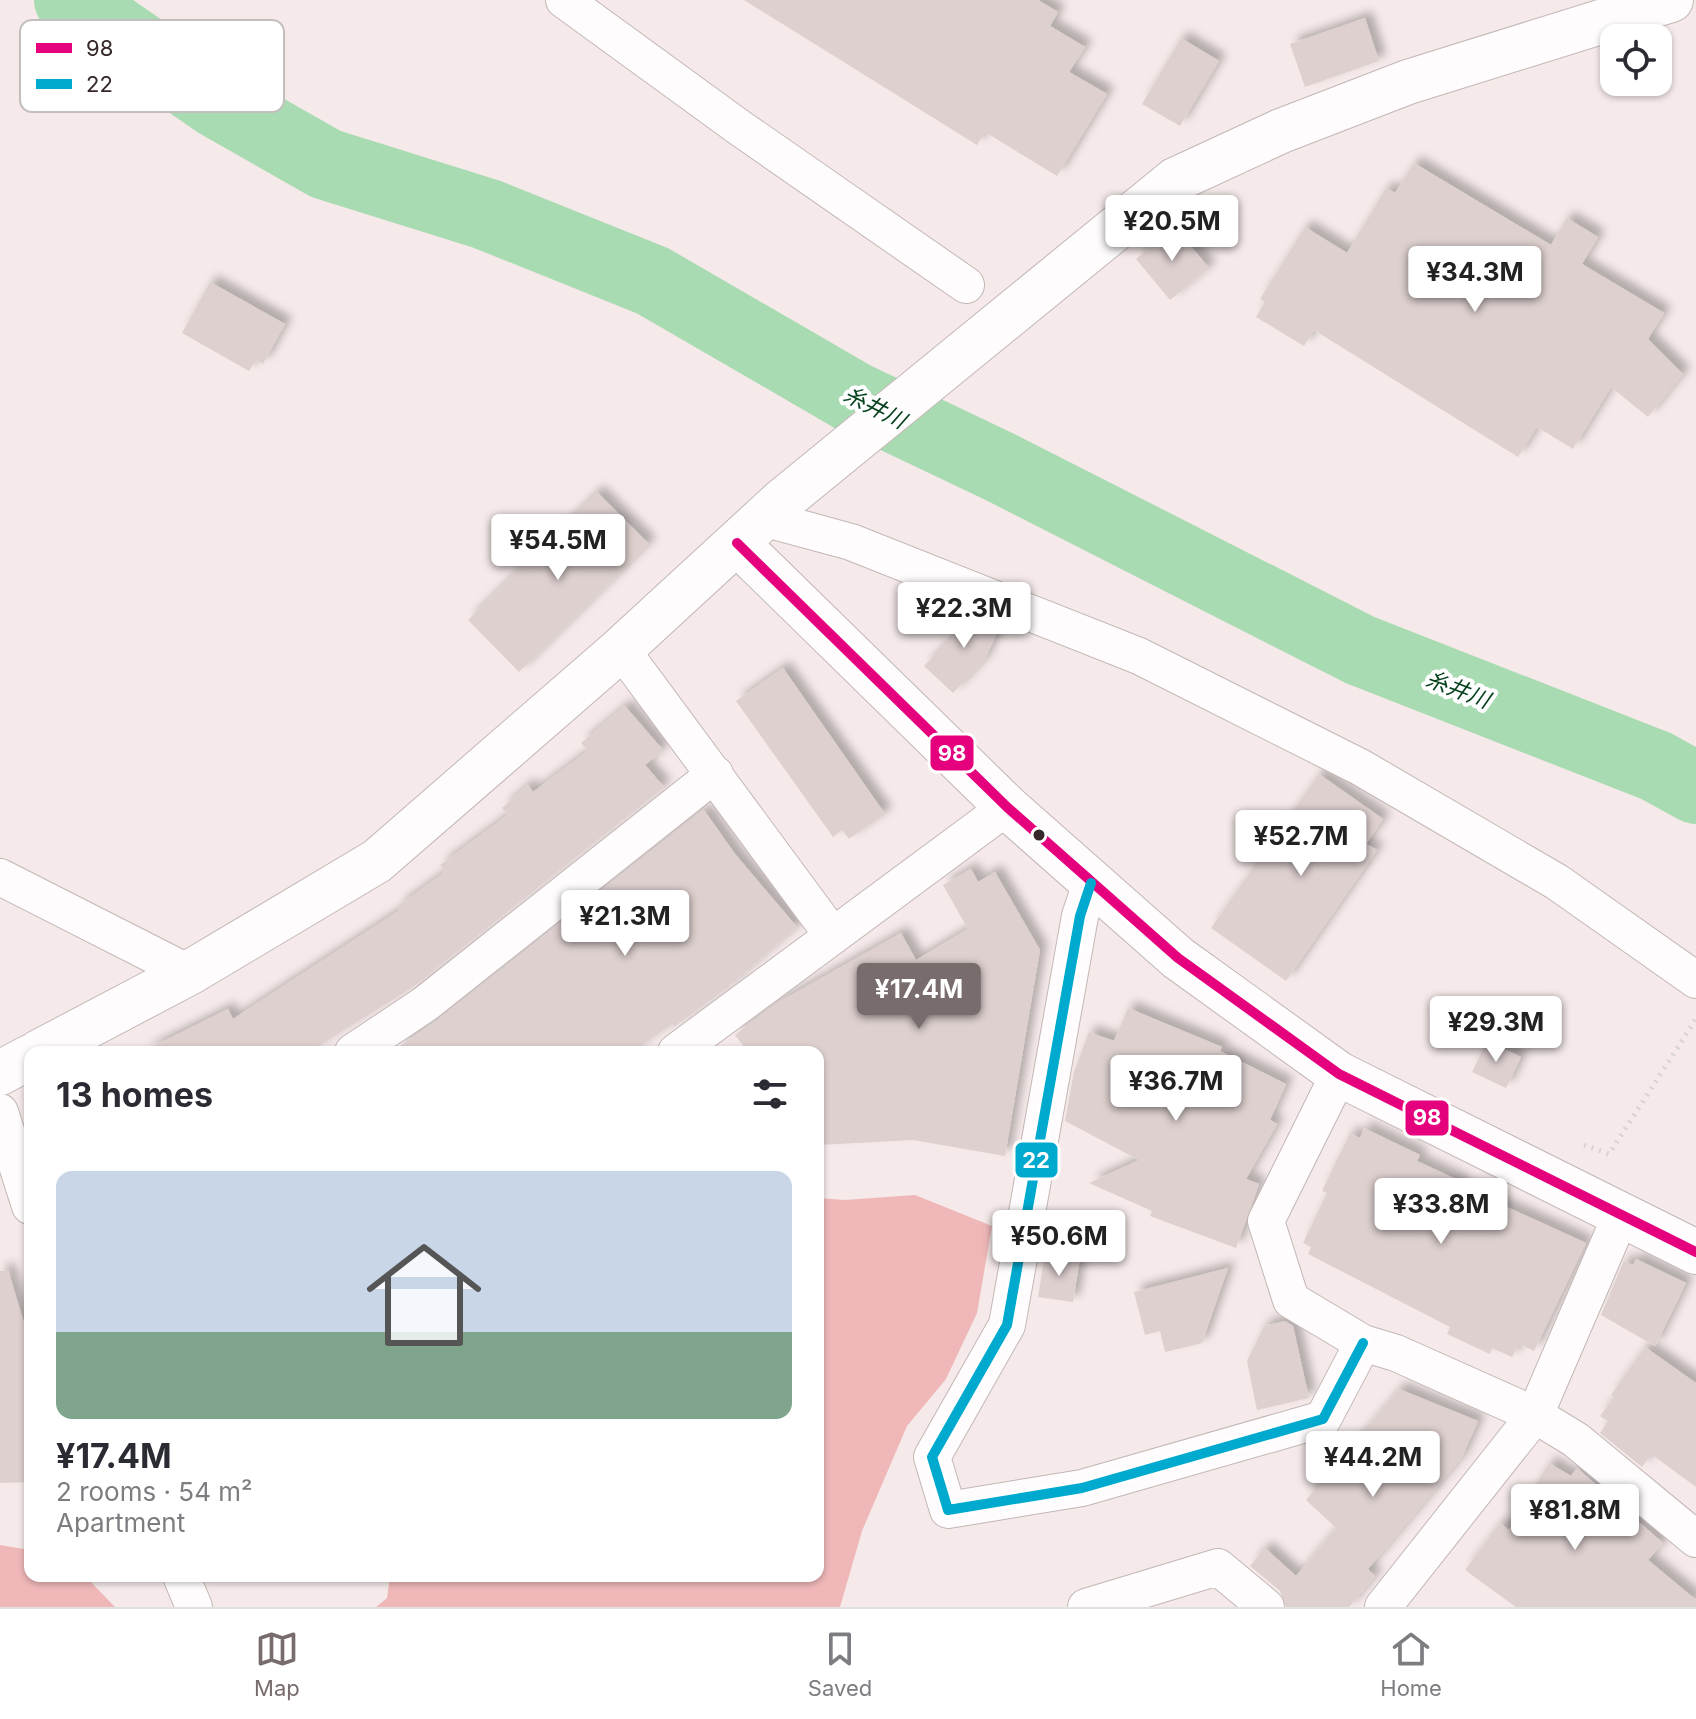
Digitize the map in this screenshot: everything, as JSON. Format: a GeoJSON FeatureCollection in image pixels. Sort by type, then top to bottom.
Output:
{"type":"FeatureCollection","features":[{"type":"Feature","properties":{"kind":"street"},"geometry":{"type":"LineString","coordinates":[[564,0],[966,285]]}},
{"type":"Feature","properties":{"kind":"street"},"geometry":{"type":"LineString","coordinates":[[50,1046],[189,973],[377,861],[621,649],[761,520],[1175,180],[1281,131],[1408,82],[1671,0]]}},
{"type":"Feature","properties":{"kind":"street"},"geometry":{"type":"LineString","coordinates":[[761,520],[1007,807],[1178,958],[1339,1074],[1696,1252]]}},
{"type":"Feature","properties":{"kind":"street"},"geometry":{"type":"LineString","coordinates":[[761,520],[851,542],[1139,656],[1387,782],[1557,882],[1696,980]]}},
{"type":"Feature","properties":{"kind":"street"},"geometry":{"type":"LineString","coordinates":[[621,649],[833,936]]}},
{"type":"Feature","properties":{"kind":"street"},"geometry":{"type":"LineString","coordinates":[[362,1046],[425,1004],[715,774]]}},
{"type":"Feature","properties":{"kind":"street"},"geometry":{"type":"LineString","coordinates":[[684,1046],[1007,807]]}},
{"type":"Feature","properties":{"kind":"street"},"geometry":{"type":"LineString","coordinates":[[0,877],[189,973]]}},
{"type":"Feature","properties":{"kind":"street"},"geometry":{"type":"LineString","coordinates":[[1091,883],[1080,916],[1007,1325],[932,1457],[948,1510],[1082,1488],[1323,1419],[1363,1343]]}},
{"type":"Feature","properties":{"kind":"street"},"geometry":{"type":"LineString","coordinates":[[0,1073],[24,1060]]}},
{"type":"Feature","properties":{"kind":"street"},"geometry":{"type":"LineString","coordinates":[[1339,1074],[1266,1221],[1291,1300],[1363,1343],[1396,1353],[1535,1415],[1576,1440],[1696,1539]]}},
{"type":"Feature","properties":{"kind":"street"},"geometry":{"type":"LineString","coordinates":[[0,1112],[24,1187]]}},
{"type":"Feature","properties":{"kind":"street"},"geometry":{"type":"LineString","coordinates":[[1383,1607],[1535,1415],[1621,1215]]}},
{"type":"Feature","properties":{"kind":"street"},"geometry":{"type":"LineString","coordinates":[[1086,1607],[1218,1567],[1266,1607]]}},
{"type":"Feature","properties":{"kind":"street"},"geometry":{"type":"LineString","coordinates":[[184,1582],[194,1607]]}},
{"type":"Feature","properties":{"kind":"path"},"geometry":{"type":"LineString","coordinates":[[1580,1144],[1609,1154],[1695,1020]]}},
{"type":"Feature","properties":{"kind":"shaded area"},"geometry":{"type":"Polygon","coordinates":[[[915,1195],[992,1226],[977,1313],[946,1379],[907,1426],[862,1531],[840,1607],[376,1607],[387,1598],[389,1582],[824,1582],[824,1198],[915,1195]]]}},
{"type":"Feature","properties":{"kind":"shaded area"},"geometry":{"type":"Polygon","coordinates":[[[0,1545],[24,1549],[24,1582],[91,1582],[115,1607],[0,1607],[0,1545]]]}},
{"type":"Feature","properties":{"kind":"building"},"geometry":{"type":"Polygon","coordinates":[[[744,0],[1038,0],[1058,12],[1050,26],[1085,47],[1069,72],[1107,94],[1057,176],[985,132],[977,145],[744,0]]]}},
{"type":"Feature","properties":{"kind":"building"},"geometry":{"type":"Polygon","coordinates":[[[1365,18],[1379,61],[1305,87],[1290,44],[1365,18]]]}},
{"type":"Feature","properties":{"kind":"building"},"geometry":{"type":"Polygon","coordinates":[[[1181,38],[1219,61],[1180,126],[1142,104],[1181,38]]]}},
{"type":"Feature","properties":{"kind":"building"},"geometry":{"type":"Polygon","coordinates":[[[1414,163],[1551,245],[1567,218],[1598,237],[1582,264],[1664,313],[1648,339],[1683,374],[1648,417],[1611,387],[1573,449],[1537,427],[1518,457],[1314,330],[1304,346],[1256,317],[1265,302],[1260,299],[1305,227],[1347,253],[1386,188],[1395,193],[1414,163]]]}},
{"type":"Feature","properties":{"kind":"building"},"geometry":{"type":"Polygon","coordinates":[[[1174,226],[1209,268],[1170,300],[1136,259],[1174,226]]]}},
{"type":"Feature","properties":{"kind":"building"},"geometry":{"type":"Polygon","coordinates":[[[210,282],[285,324],[263,364],[256,360],[249,371],[182,333],[210,282]]]}},
{"type":"Feature","properties":{"kind":"building"},"geometry":{"type":"Polygon","coordinates":[[[597,492],[649,544],[519,672],[468,620],[597,492]]]}},
{"type":"Feature","properties":{"kind":"building"},"geometry":{"type":"Polygon","coordinates":[[[962,609],[1001,624],[985,659],[953,693],[924,666],[952,638],[962,609]]]}},
{"type":"Feature","properties":{"kind":"building"},"geometry":{"type":"Polygon","coordinates":[[[783,668],[885,814],[849,839],[842,830],[833,837],[736,701],[783,668]]]}},
{"type":"Feature","properties":{"kind":"building"},"geometry":{"type":"Polygon","coordinates":[[[625,706],[663,750],[645,765],[664,787],[413,987],[319,1046],[154,1046],[228,1009],[233,1019],[400,910],[398,906],[445,872],[440,865],[508,815],[502,808],[528,785],[533,792],[588,751],[581,743],[625,706]]]}},
{"type":"Feature","properties":{"kind":"building"},"geometry":{"type":"Polygon","coordinates":[[[1319,774],[1383,819],[1366,844],[1377,850],[1286,981],[1211,928],[1319,774]]]}},
{"type":"Feature","properties":{"kind":"building"},"geometry":{"type":"Polygon","coordinates":[[[704,810],[735,854],[797,927],[727,988],[674,1027],[672,1024],[641,1046],[400,1046],[438,1020],[704,810]]]}},
{"type":"Feature","properties":{"kind":"building"},"geometry":{"type":"Polygon","coordinates":[[[971,869],[978,882],[995,872],[1040,950],[1005,1156],[913,1140],[824,1145],[824,1046],[743,1046],[735,1035],[779,1002],[901,933],[916,960],[968,929],[943,885],[971,869]]]}},
{"type":"Feature","properties":{"kind":"building"},"geometry":{"type":"Polygon","coordinates":[[[1128,1008],[1222,1047],[1220,1051],[1286,1084],[1270,1120],[1277,1124],[1246,1179],[1259,1184],[1236,1248],[1150,1216],[1152,1211],[1089,1183],[1139,1160],[1065,1121],[1074,1072],[1089,1032],[1114,1041],[1128,1008]]]}},
{"type":"Feature","properties":{"kind":"building"},"geometry":{"type":"Polygon","coordinates":[[[1487,1041],[1521,1057],[1506,1088],[1472,1072],[1487,1041]]]}},
{"type":"Feature","properties":{"kind":"building"},"geometry":{"type":"Polygon","coordinates":[[[1364,1128],[1420,1155],[1417,1161],[1462,1182],[1461,1186],[1586,1243],[1534,1351],[1519,1344],[1512,1357],[1492,1348],[1490,1354],[1447,1334],[1450,1327],[1308,1254],[1311,1247],[1303,1243],[1327,1193],[1322,1191],[1350,1133],[1360,1138],[1364,1128]]]}},
{"type":"Feature","properties":{"kind":"building"},"geometry":{"type":"Polygon","coordinates":[[[1045,1254],[1080,1258],[1073,1302],[1038,1297],[1045,1254]]]}},
{"type":"Feature","properties":{"kind":"building"},"geometry":{"type":"Polygon","coordinates":[[[1636,1259],[1686,1283],[1655,1346],[1601,1315],[1624,1261],[1633,1265],[1636,1259]]]}},
{"type":"Feature","properties":{"kind":"building"},"geometry":{"type":"Polygon","coordinates":[[[1228,1268],[1202,1343],[1165,1352],[1160,1331],[1145,1335],[1134,1292],[1228,1268]]]}},
{"type":"Feature","properties":{"kind":"building"},"geometry":{"type":"Polygon","coordinates":[[[8,1270],[24,1323],[24,1482],[0,1483],[0,1271],[8,1270]]]}},
{"type":"Feature","properties":{"kind":"building"},"geometry":{"type":"Polygon","coordinates":[[[1285,1321],[1293,1326],[1309,1398],[1257,1410],[1247,1361],[1264,1326],[1285,1321]]]}},
{"type":"Feature","properties":{"kind":"building"},"geometry":{"type":"Polygon","coordinates":[[[1645,1347],[1696,1383],[1696,1487],[1651,1454],[1642,1467],[1600,1433],[1608,1421],[1600,1416],[1645,1347]]]}},
{"type":"Feature","properties":{"kind":"building"},"geometry":{"type":"Polygon","coordinates":[[[1399,1389],[1478,1421],[1462,1457],[1368,1569],[1375,1576],[1349,1607],[1286,1607],[1280,1591],[1250,1566],[1265,1548],[1296,1576],[1336,1528],[1306,1500],[1399,1389]]]}},
{"type":"Feature","properties":{"kind":"building"},"geometry":{"type":"Polygon","coordinates":[[[1549,1463],[1571,1476],[1577,1468],[1663,1543],[1648,1560],[1696,1600],[1696,1607],[1516,1607],[1465,1570],[1500,1523],[1509,1530],[1549,1463]]]}},
{"type":"Feature","properties":{"kind":"waterway","name":"糸井川"},"geometry":{"type":"LineString","coordinates":[[70,0],[99,20]]}},
{"type":"Feature","properties":{"kind":"waterway","name":"糸井川"},"geometry":{"type":"LineString","coordinates":[[235,112],[326,164],[486,214],[653,281],[853,397],[1000,467],[1360,650],[1656,766],[1696,788]]}},
{"type":"Feature","properties":{"kind":"transit line","name":"98"},"geometry":{"type":"LineString","coordinates":[[737,543],[1007,807],[1178,958],[1339,1074],[1696,1252]]}},
{"type":"Feature","properties":{"kind":"transit line","name":"22"},"geometry":{"type":"LineString","coordinates":[[1091,883],[1080,916],[1007,1325],[932,1457],[948,1510],[1082,1488],[1323,1419],[1363,1343]]}}]}
